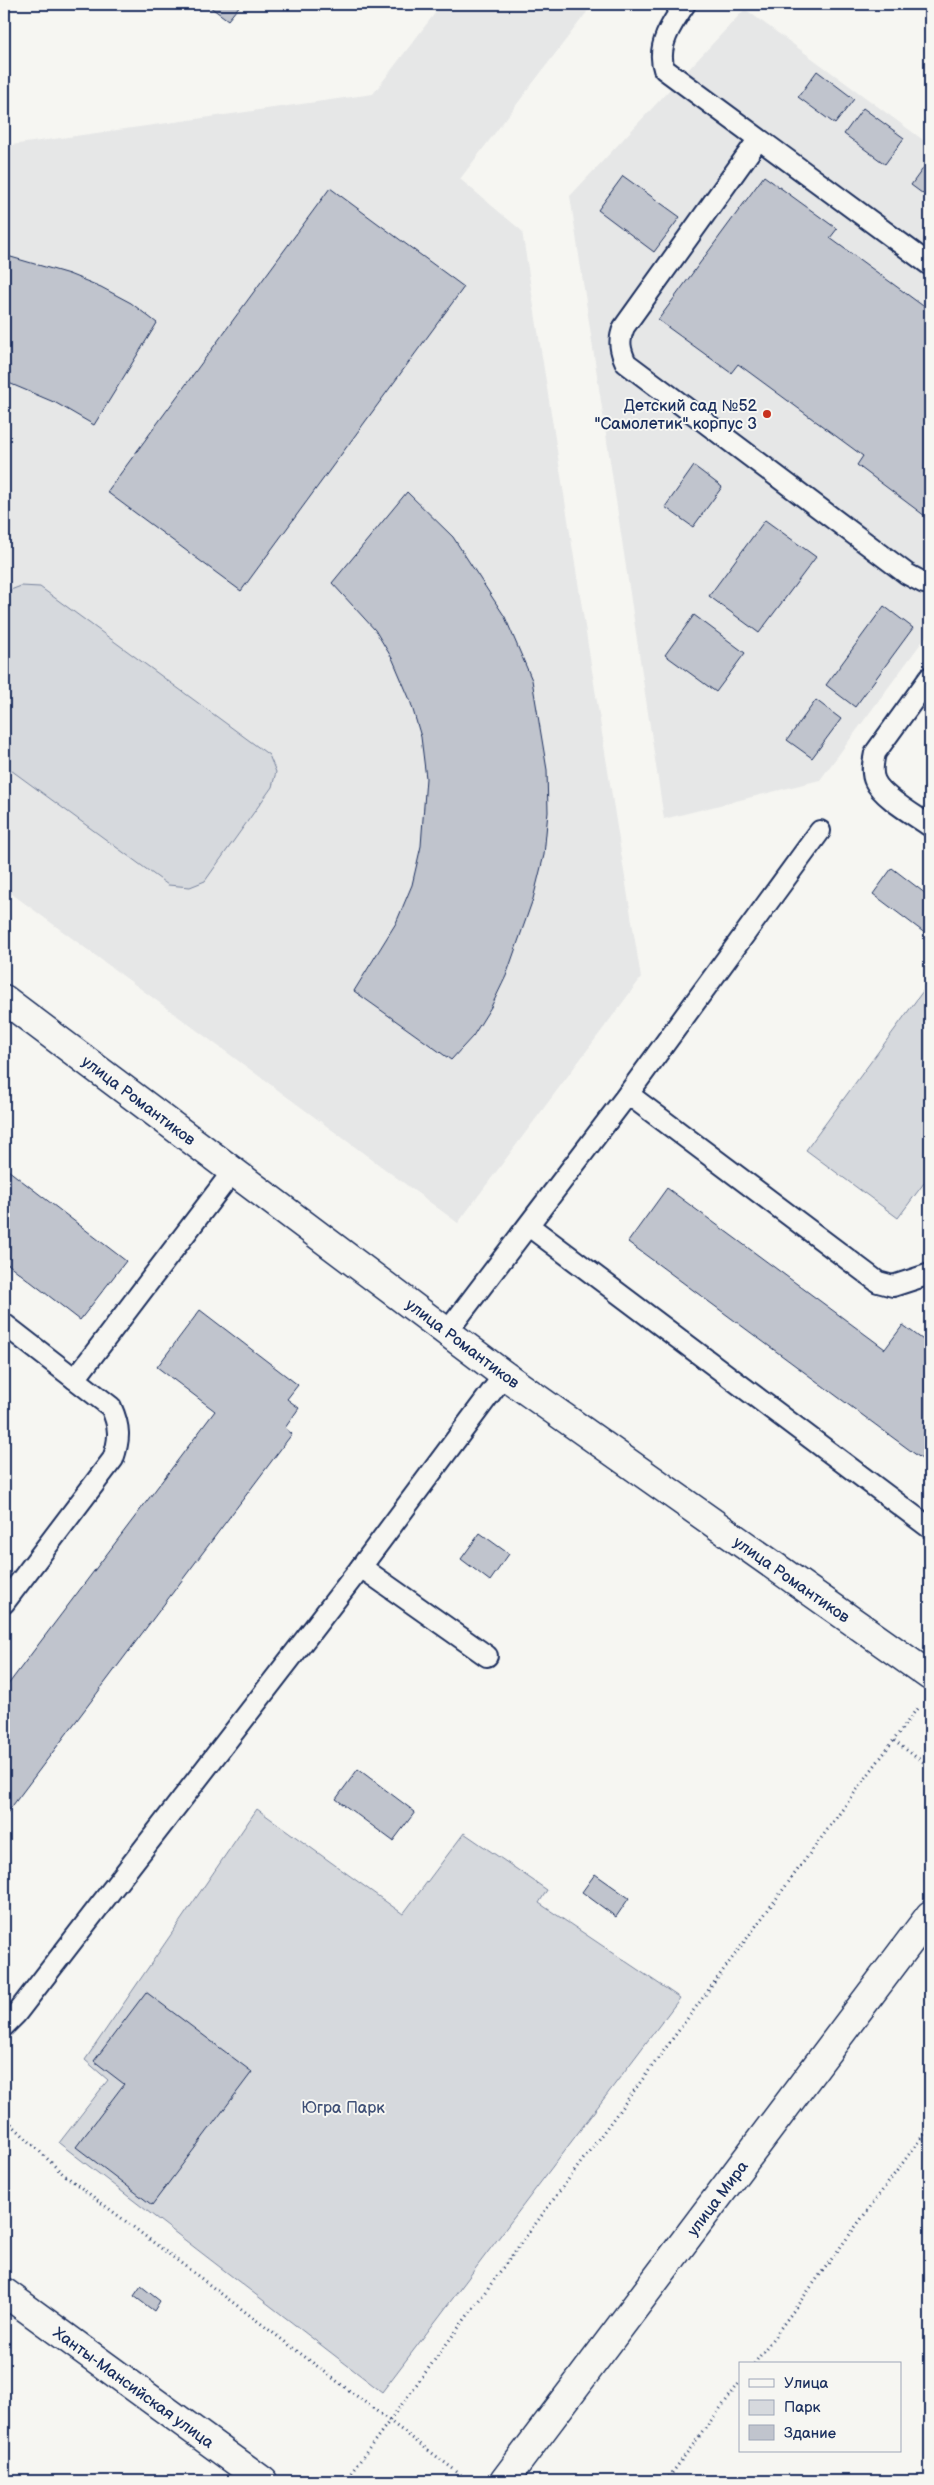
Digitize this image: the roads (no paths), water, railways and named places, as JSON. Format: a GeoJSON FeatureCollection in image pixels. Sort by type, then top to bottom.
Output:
{"type":"FeatureCollection","features":[{"type":"Feature","properties":{"kind":"street","name":"улица Романтиков"},"geometry":{"type":"LineString","coordinates":[[4,999],[504,1375],[928,1687]]}},
{"type":"Feature","properties":{"kind":"street","name":"улица Мира"},"geometry":{"type":"LineString","coordinates":[[504,2481],[930,1914]]}},
{"type":"Feature","properties":{"kind":"street","name":"Ханты-Мансийская улица"},"geometry":{"type":"LineString","coordinates":[[4,2292],[263,2481]]}},
{"type":"Feature","properties":{"kind":"lane"},"geometry":{"type":"LineString","coordinates":[[685,4],[661,49],[661,60],[664,69],[930,265]]}},
{"type":"Feature","properties":{"kind":"lane"},"geometry":{"type":"LineString","coordinates":[[758,140],[624,327],[620,337],[620,351],[626,363],[907,574],[930,584]]}},
{"type":"Feature","properties":{"kind":"lane"},"geometry":{"type":"LineString","coordinates":[[930,677],[874,753],[872,766],[874,781],[884,792],[930,826]]}},
{"type":"Feature","properties":{"kind":"lane"},"geometry":{"type":"LineString","coordinates":[[447,1332],[628,1094],[820,831]]}},
{"type":"Feature","properties":{"kind":"lane"},"geometry":{"type":"LineString","coordinates":[[628,1094],[878,1282],[893,1286],[930,1274]]}},
{"type":"Feature","properties":{"kind":"lane"},"geometry":{"type":"LineString","coordinates":[[75,1379],[233,1171]]}},
{"type":"Feature","properties":{"kind":"lane"},"geometry":{"type":"LineString","coordinates":[[528,1226],[930,1528]]}},
{"type":"Feature","properties":{"kind":"lane"},"geometry":{"type":"LineString","coordinates":[[4,1324],[111,1407],[119,1424],[118,1443],[113,1459],[4,1603]]}},
{"type":"Feature","properties":{"kind":"lane"},"geometry":{"type":"LineString","coordinates":[[4,2026],[16,2014],[361,1567],[504,1375]]}},
{"type":"Feature","properties":{"kind":"lane"},"geometry":{"type":"LineString","coordinates":[[361,1567],[487,1656]]}},
{"type":"Feature","properties":{"kind":"place","name":"Детский сад №52 \"Самолетик\" корпус 3"},"geometry":{"type":"Point","coordinates":[767,414]}},
{"type":"Feature","properties":{"kind":"park label","name":"Югра Парк"},"geometry":{"type":"Point","coordinates":[343,2107]}}]}
